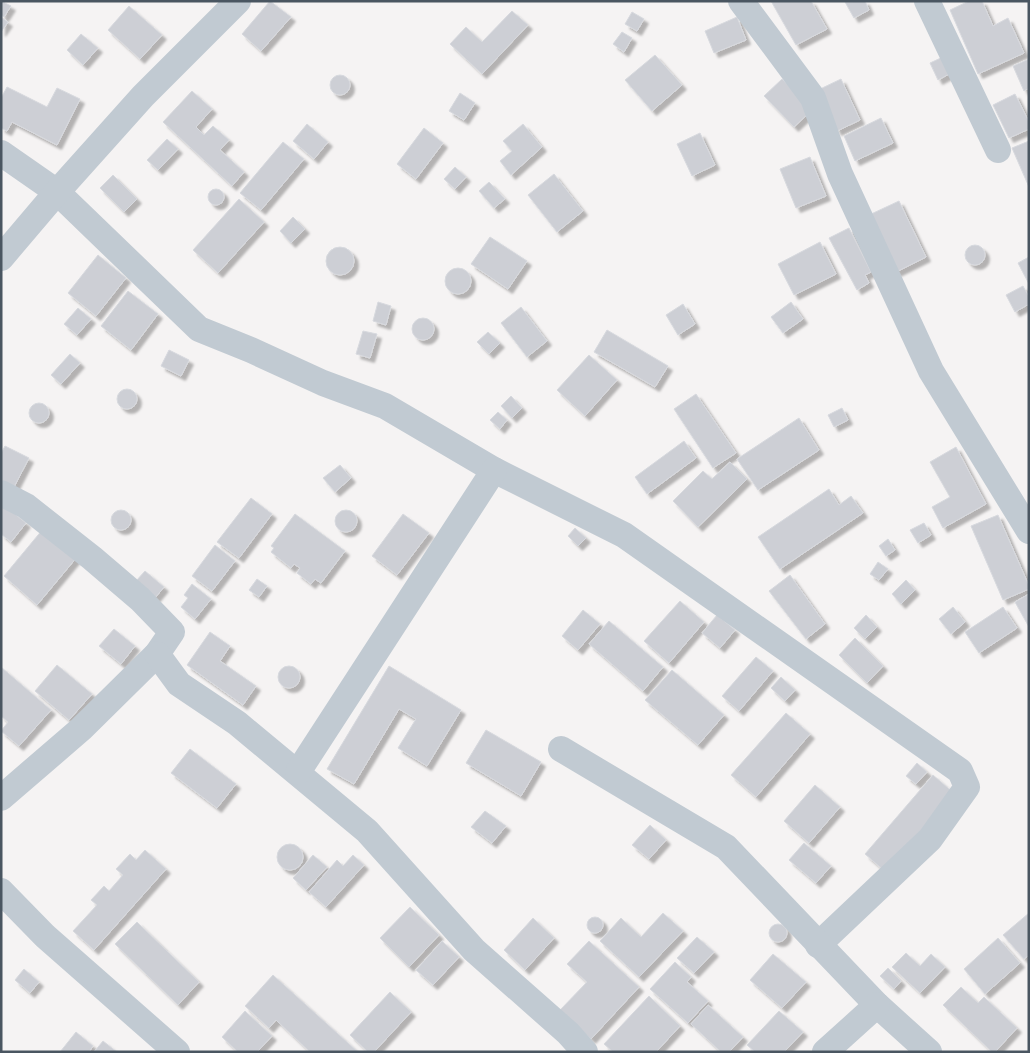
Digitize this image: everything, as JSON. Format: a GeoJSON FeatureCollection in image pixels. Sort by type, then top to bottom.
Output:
{"type":"FeatureCollection","features":[{"type":"Feature","properties":{"kind":"street"},"geometry":{"type":"LineString","coordinates":[[1,258],[143,96],[238,1]]}},
{"type":"Feature","properties":{"kind":"street"},"geometry":{"type":"LineString","coordinates":[[741,1],[813,98],[840,174],[931,372],[1029,531]]}},
{"type":"Feature","properties":{"kind":"street"},"geometry":{"type":"LineString","coordinates":[[926,1],[998,150]]}},
{"type":"Feature","properties":{"kind":"street"},"geometry":{"type":"LineString","coordinates":[[1,153],[57,192],[198,329],[251,350],[323,383],[385,406],[494,470],[624,535],[960,771],[967,787],[930,839],[818,945]]}},
{"type":"Feature","properties":{"kind":"street"},"geometry":{"type":"LineString","coordinates":[[298,772],[494,470]]}},
{"type":"Feature","properties":{"kind":"street"},"geometry":{"type":"LineString","coordinates":[[1,493],[26,506],[140,598],[172,632],[157,654],[81,729],[1,798]]}},
{"type":"Feature","properties":{"kind":"street"},"geometry":{"type":"LineString","coordinates":[[157,654],[179,684],[237,723],[367,831],[474,950],[568,1033],[585,1052]]}},
{"type":"Feature","properties":{"kind":"street"},"geometry":{"type":"LineString","coordinates":[[561,749],[726,847],[877,1005],[929,1052]]}},
{"type":"Feature","properties":{"kind":"street"},"geometry":{"type":"LineString","coordinates":[[1,891],[45,936],[177,1052]]}},
{"type":"Feature","properties":{"kind":"street"},"geometry":{"type":"LineString","coordinates":[[825,1052],[877,1005]]}},
{"type":"Feature","properties":{"kind":"building"},"geometry":{"type":"Polygon","coordinates":[[[1,1],[11,6],[4,17],[1,15],[1,1]]]}},
{"type":"Feature","properties":{"kind":"building"},"geometry":{"type":"Polygon","coordinates":[[[270,1],[291,17],[261,51],[242,34],[270,1]]]}},
{"type":"Feature","properties":{"kind":"building"},"geometry":{"type":"Polygon","coordinates":[[[771,1],[811,1],[827,29],[796,45],[771,1]]]}},
{"type":"Feature","properties":{"kind":"building"},"geometry":{"type":"Polygon","coordinates":[[[865,1],[869,10],[854,18],[845,2],[865,1]]]}},
{"type":"Feature","properties":{"kind":"building"},"geometry":{"type":"Polygon","coordinates":[[[969,1],[982,1],[993,26],[1008,18],[1024,53],[978,74],[950,10],[969,1]]]}},
{"type":"Feature","properties":{"kind":"building"},"geometry":{"type":"Polygon","coordinates":[[[129,6],[162,35],[140,59],[108,30],[129,6]]]}},
{"type":"Feature","properties":{"kind":"building"},"geometry":{"type":"Polygon","coordinates":[[[512,11],[528,25],[482,74],[450,44],[466,27],[482,42],[512,11]]]}},
{"type":"Feature","properties":{"kind":"building"},"geometry":{"type":"Polygon","coordinates":[[[632,12],[644,19],[637,31],[625,24],[632,12]]]}},
{"type":"Feature","properties":{"kind":"building"},"geometry":{"type":"Polygon","coordinates":[[[1,17],[8,22],[1,32],[1,17]]]}},
{"type":"Feature","properties":{"kind":"building"},"geometry":{"type":"Polygon","coordinates":[[[737,17],[746,40],[714,53],[705,31],[737,17]]]}},
{"type":"Feature","properties":{"kind":"building"},"geometry":{"type":"Polygon","coordinates":[[[622,32],[632,38],[624,52],[613,44],[622,32]]]}},
{"type":"Feature","properties":{"kind":"building"},"geometry":{"type":"Polygon","coordinates":[[[81,34],[98,48],[83,65],[67,50],[81,34]]]}},
{"type":"Feature","properties":{"kind":"building"},"geometry":{"type":"Polygon","coordinates":[[[655,55],[682,85],[652,111],[625,80],[655,55]]]}},
{"type":"Feature","properties":{"kind":"building"},"geometry":{"type":"Polygon","coordinates":[[[945,56],[953,72],[938,80],[930,63],[945,56]]]}},
{"type":"Feature","properties":{"kind":"building"},"geometry":{"type":"Polygon","coordinates":[[[1029,59],[1029,88],[1024,91],[1013,66],[1029,59]]]}},
{"type":"Feature","properties":{"kind":"building"},"geometry":{"type":"Polygon","coordinates":[[[340,75],[347,78],[350,85],[347,92],[340,95],[333,92],[330,85],[333,78],[340,75]]]}},
{"type":"Feature","properties":{"kind":"building"},"geometry":{"type":"Polygon","coordinates":[[[782,79],[812,110],[794,127],[764,96],[782,79]]]}},
{"type":"Feature","properties":{"kind":"building"},"geometry":{"type":"Polygon","coordinates":[[[841,79],[860,120],[837,131],[818,90],[841,79]]]}},
{"type":"Feature","properties":{"kind":"building"},"geometry":{"type":"Polygon","coordinates":[[[7,87],[47,107],[57,88],[80,99],[57,145],[12,122],[7,131],[1,128],[1,98],[7,87]]]}},
{"type":"Feature","properties":{"kind":"building"},"geometry":{"type":"Polygon","coordinates":[[[192,91],[212,109],[196,127],[204,135],[213,126],[229,140],[220,150],[244,172],[232,186],[163,122],[192,91]]]}},
{"type":"Feature","properties":{"kind":"building"},"geometry":{"type":"Polygon","coordinates":[[[460,93],[475,103],[464,120],[449,111],[460,93]]]}},
{"type":"Feature","properties":{"kind":"building"},"geometry":{"type":"Polygon","coordinates":[[[1015,94],[1029,122],[1029,129],[1009,138],[993,105],[1015,94]]]}},
{"type":"Feature","properties":{"kind":"building"},"geometry":{"type":"Polygon","coordinates":[[[881,118],[893,143],[855,161],[844,136],[881,118]]]}},
{"type":"Feature","properties":{"kind":"building"},"geometry":{"type":"Polygon","coordinates":[[[307,124],[328,142],[314,159],[293,141],[307,124]]]}},
{"type":"Feature","properties":{"kind":"building"},"geometry":{"type":"Polygon","coordinates":[[[523,124],[542,147],[511,175],[500,161],[512,151],[503,141],[523,124]]]}},
{"type":"Feature","properties":{"kind":"building"},"geometry":{"type":"Polygon","coordinates":[[[424,128],[443,143],[416,179],[397,164],[424,128]]]}},
{"type":"Feature","properties":{"kind":"building"},"geometry":{"type":"Polygon","coordinates":[[[700,133],[715,165],[692,176],[677,144],[700,133]]]}},
{"type":"Feature","properties":{"kind":"building"},"geometry":{"type":"Polygon","coordinates":[[[167,139],[178,149],[158,170],[147,160],[167,139]]]}},
{"type":"Feature","properties":{"kind":"building"},"geometry":{"type":"Polygon","coordinates":[[[1029,141],[1029,187],[1012,148],[1029,141]]]}},
{"type":"Feature","properties":{"kind":"building"},"geometry":{"type":"Polygon","coordinates":[[[283,142],[304,159],[261,210],[240,193],[283,142]]]}},
{"type":"Feature","properties":{"kind":"building"},"geometry":{"type":"Polygon","coordinates":[[[810,157],[826,196],[796,208],[780,169],[810,157]]]}},
{"type":"Feature","properties":{"kind":"building"},"geometry":{"type":"Polygon","coordinates":[[[455,167],[466,177],[455,189],[444,179],[455,167]]]}},
{"type":"Feature","properties":{"kind":"building"},"geometry":{"type":"Polygon","coordinates":[[[554,174],[583,211],[557,232],[528,195],[554,174]]]}},
{"type":"Feature","properties":{"kind":"building"},"geometry":{"type":"Polygon","coordinates":[[[113,175],[137,199],[124,212],[100,188],[113,175]]]}},
{"type":"Feature","properties":{"kind":"building"},"geometry":{"type":"Polygon","coordinates":[[[489,182],[505,199],[494,208],[479,191],[489,182]]]}},
{"type":"Feature","properties":{"kind":"building"},"geometry":{"type":"Polygon","coordinates":[[[213,189],[219,189],[224,194],[222,203],[213,205],[208,200],[208,194],[213,189]]]}},
{"type":"Feature","properties":{"kind":"building"},"geometry":{"type":"Polygon","coordinates":[[[239,199],[264,222],[218,273],[193,250],[239,199]]]}},
{"type":"Feature","properties":{"kind":"building"},"geometry":{"type":"Polygon","coordinates":[[[899,201],[926,257],[896,272],[869,215],[899,201]]]}},
{"type":"Feature","properties":{"kind":"building"},"geometry":{"type":"Polygon","coordinates":[[[293,217],[305,229],[291,243],[280,231],[293,217]]]}},
{"type":"Feature","properties":{"kind":"building"},"geometry":{"type":"Polygon","coordinates":[[[849,228],[871,272],[865,275],[869,283],[857,290],[829,238],[849,228]]]}},
{"type":"Feature","properties":{"kind":"building"},"geometry":{"type":"Polygon","coordinates":[[[490,237],[527,261],[508,289],[471,264],[490,237]]]}},
{"type":"Feature","properties":{"kind":"building"},"geometry":{"type":"Polygon","coordinates":[[[820,242],[836,274],[794,295],[778,264],[820,242]]]}},
{"type":"Feature","properties":{"kind":"building"},"geometry":{"type":"Polygon","coordinates":[[[975,245],[982,248],[985,255],[982,262],[975,265],[968,262],[965,255],[968,248],[975,245]]]}},
{"type":"Feature","properties":{"kind":"building"},"geometry":{"type":"Polygon","coordinates":[[[340,247],[350,251],[354,261],[350,271],[340,275],[330,271],[326,261],[330,251],[340,247]]]}},
{"type":"Feature","properties":{"kind":"building"},"geometry":{"type":"Polygon","coordinates":[[[98,255],[126,278],[96,316],[68,293],[98,255]]]}},
{"type":"Feature","properties":{"kind":"building"},"geometry":{"type":"Polygon","coordinates":[[[1029,257],[1029,284],[1018,263],[1029,257]]]}},
{"type":"Feature","properties":{"kind":"building"},"geometry":{"type":"Polygon","coordinates":[[[458,268],[467,272],[471,281],[467,290],[458,294],[449,290],[445,281],[449,272],[458,268]]]}},
{"type":"Feature","properties":{"kind":"building"},"geometry":{"type":"Polygon","coordinates":[[[1023,286],[1029,297],[1029,304],[1015,312],[1006,295],[1023,286]]]}},
{"type":"Feature","properties":{"kind":"building"},"geometry":{"type":"Polygon","coordinates":[[[128,291],[158,314],[131,350],[101,326],[128,291]]]}},
{"type":"Feature","properties":{"kind":"building"},"geometry":{"type":"Polygon","coordinates":[[[378,302],[391,306],[386,325],[373,321],[378,302]]]}},
{"type":"Feature","properties":{"kind":"building"},"geometry":{"type":"Polygon","coordinates":[[[791,302],[803,319],[783,333],[771,317],[791,302]]]}},
{"type":"Feature","properties":{"kind":"building"},"geometry":{"type":"Polygon","coordinates":[[[683,304],[695,324],[678,335],[666,315],[683,304]]]}},
{"type":"Feature","properties":{"kind":"building"},"geometry":{"type":"Polygon","coordinates":[[[521,307],[547,341],[527,357],[501,323],[521,307]]]}},
{"type":"Feature","properties":{"kind":"building"},"geometry":{"type":"Polygon","coordinates":[[[78,308],[91,319],[77,335],[64,324],[78,308]]]}},
{"type":"Feature","properties":{"kind":"building"},"geometry":{"type":"Polygon","coordinates":[[[423,318],[431,321],[434,329],[431,337],[423,340],[415,337],[412,329],[415,321],[423,318]]]}},
{"type":"Feature","properties":{"kind":"building"},"geometry":{"type":"Polygon","coordinates":[[[607,330],[668,366],[655,387],[594,352],[607,330]]]}},
{"type":"Feature","properties":{"kind":"building"},"geometry":{"type":"Polygon","coordinates":[[[363,331],[377,334],[370,358],[356,354],[363,331]]]}},
{"type":"Feature","properties":{"kind":"building"},"geometry":{"type":"Polygon","coordinates":[[[488,332],[500,343],[489,354],[477,342],[488,332]]]}},
{"type":"Feature","properties":{"kind":"building"},"geometry":{"type":"Polygon","coordinates":[[[169,350],[189,360],[181,376],[161,366],[169,350]]]}},
{"type":"Feature","properties":{"kind":"building"},"geometry":{"type":"Polygon","coordinates":[[[70,354],[80,363],[61,384],[51,375],[70,354]]]}},
{"type":"Feature","properties":{"kind":"building"},"geometry":{"type":"Polygon","coordinates":[[[589,355],[617,380],[585,416],[557,390],[589,355]]]}},
{"type":"Feature","properties":{"kind":"building"},"geometry":{"type":"Polygon","coordinates":[[[123,389],[131,389],[137,395],[137,403],[131,409],[123,409],[117,403],[117,395],[123,389]]]}},
{"type":"Feature","properties":{"kind":"building"},"geometry":{"type":"Polygon","coordinates":[[[696,394],[736,453],[713,468],[674,409],[696,394]]]}},
{"type":"Feature","properties":{"kind":"building"},"geometry":{"type":"Polygon","coordinates":[[[511,396],[522,408],[512,418],[501,406],[511,396]]]}},
{"type":"Feature","properties":{"kind":"building"},"geometry":{"type":"Polygon","coordinates":[[[39,403],[46,406],[49,413],[46,420],[39,423],[32,420],[29,413],[32,406],[39,403]]]}},
{"type":"Feature","properties":{"kind":"building"},"geometry":{"type":"Polygon","coordinates":[[[842,408],[848,420],[834,427],[828,415],[842,408]]]}},
{"type":"Feature","properties":{"kind":"building"},"geometry":{"type":"Polygon","coordinates":[[[498,412],[507,420],[500,429],[490,420],[498,412]]]}},
{"type":"Feature","properties":{"kind":"building"},"geometry":{"type":"Polygon","coordinates":[[[799,418],[819,450],[758,490],[737,459],[799,418]]]}},
{"type":"Feature","properties":{"kind":"building"},"geometry":{"type":"Polygon","coordinates":[[[684,441],[696,458],[647,494],[635,477],[684,441]]]}},
{"type":"Feature","properties":{"kind":"building"},"geometry":{"type":"Polygon","coordinates":[[[5,446],[29,458],[14,487],[1,480],[1,453],[5,446]]]}},
{"type":"Feature","properties":{"kind":"building"},"geometry":{"type":"Polygon","coordinates":[[[956,447],[986,504],[943,528],[932,507],[950,497],[930,462],[956,447]]]}},
{"type":"Feature","properties":{"kind":"building"},"geometry":{"type":"Polygon","coordinates":[[[730,462],[747,479],[698,527],[673,501],[703,471],[712,479],[730,462]]]}},
{"type":"Feature","properties":{"kind":"building"},"geometry":{"type":"Polygon","coordinates":[[[340,465],[351,478],[335,492],[323,478],[340,465]]]}},
{"type":"Feature","properties":{"kind":"building"},"geometry":{"type":"Polygon","coordinates":[[[829,489],[839,505],[851,496],[863,513],[780,569],[758,537],[829,489]]]}},
{"type":"Feature","properties":{"kind":"building"},"geometry":{"type":"Polygon","coordinates":[[[251,498],[272,514],[239,558],[217,542],[251,498]]]}},
{"type":"Feature","properties":{"kind":"building"},"geometry":{"type":"Polygon","coordinates":[[[1,503],[26,523],[11,542],[1,534],[1,503]]]}},
{"type":"Feature","properties":{"kind":"building"},"geometry":{"type":"Polygon","coordinates":[[[121,510],[128,513],[131,520],[128,527],[121,530],[114,527],[111,520],[114,513],[121,510]]]}},
{"type":"Feature","properties":{"kind":"building"},"geometry":{"type":"Polygon","coordinates":[[[346,510],[354,513],[357,521],[354,529],[346,532],[338,529],[335,521],[338,513],[346,510]]]}},
{"type":"Feature","properties":{"kind":"building"},"geometry":{"type":"Polygon","coordinates":[[[295,514],[345,551],[321,583],[315,579],[311,584],[297,573],[300,568],[294,564],[291,568],[271,552],[274,548],[271,546],[295,514]]]}},
{"type":"Feature","properties":{"kind":"building"},"geometry":{"type":"Polygon","coordinates":[[[403,514],[429,533],[397,575],[372,556],[403,514]]]}},
{"type":"Feature","properties":{"kind":"building"},"geometry":{"type":"Polygon","coordinates":[[[998,515],[1029,586],[1029,589],[1003,600],[971,526],[998,515]]]}},
{"type":"Feature","properties":{"kind":"building"},"geometry":{"type":"Polygon","coordinates":[[[924,523],[931,535],[918,543],[910,530],[924,523]]]}},
{"type":"Feature","properties":{"kind":"building"},"geometry":{"type":"Polygon","coordinates":[[[575,528],[586,538],[578,546],[568,536],[575,528]]]}},
{"type":"Feature","properties":{"kind":"building"},"geometry":{"type":"Polygon","coordinates":[[[43,529],[77,557],[37,605],[4,576],[43,529]]]}},
{"type":"Feature","properties":{"kind":"building"},"geometry":{"type":"Polygon","coordinates":[[[888,539],[895,550],[886,556],[879,546],[888,539]]]}},
{"type":"Feature","properties":{"kind":"building"},"geometry":{"type":"Polygon","coordinates":[[[215,545],[235,561],[212,591],[192,576],[215,545]]]}},
{"type":"Feature","properties":{"kind":"building"},"geometry":{"type":"Polygon","coordinates":[[[878,562],[888,569],[879,580],[870,574],[878,562]]]}},
{"type":"Feature","properties":{"kind":"building"},"geometry":{"type":"Polygon","coordinates":[[[145,571],[164,587],[155,598],[136,581],[145,571]]]}},
{"type":"Feature","properties":{"kind":"building"},"geometry":{"type":"Polygon","coordinates":[[[790,575],[825,624],[806,639],[769,591],[790,575]]]}},
{"type":"Feature","properties":{"kind":"building"},"geometry":{"type":"Polygon","coordinates":[[[257,579],[267,586],[259,597],[249,590],[257,579]]]}},
{"type":"Feature","properties":{"kind":"building"},"geometry":{"type":"Polygon","coordinates":[[[906,580],[915,590],[901,604],[892,594],[906,580]]]}},
{"type":"Feature","properties":{"kind":"building"},"geometry":{"type":"Polygon","coordinates":[[[192,584],[211,599],[195,619],[181,607],[188,598],[184,595],[192,584]]]}},
{"type":"Feature","properties":{"kind":"building"},"geometry":{"type":"Polygon","coordinates":[[[1029,594],[1029,627],[1015,602],[1029,594]]]}},
{"type":"Feature","properties":{"kind":"building"},"geometry":{"type":"Polygon","coordinates":[[[680,601],[704,622],[669,663],[644,641],[680,601]]]}},
{"type":"Feature","properties":{"kind":"building"},"geometry":{"type":"Polygon","coordinates":[[[953,607],[965,622],[951,634],[939,619],[953,607]]]}},
{"type":"Feature","properties":{"kind":"building"},"geometry":{"type":"Polygon","coordinates":[[[1003,607],[1017,628],[979,653],[965,632],[1003,607]]]}},
{"type":"Feature","properties":{"kind":"building"},"geometry":{"type":"Polygon","coordinates":[[[583,610],[600,624],[578,650],[562,636],[583,610]]]}},
{"type":"Feature","properties":{"kind":"building"},"geometry":{"type":"Polygon","coordinates":[[[717,615],[735,630],[720,648],[702,633],[717,615]]]}},
{"type":"Feature","properties":{"kind":"building"},"geometry":{"type":"Polygon","coordinates":[[[866,615],[877,627],[865,639],[854,628],[866,615]]]}},
{"type":"Feature","properties":{"kind":"building"},"geometry":{"type":"Polygon","coordinates":[[[609,621],[663,667],[643,691],[589,644],[609,621]]]}},
{"type":"Feature","properties":{"kind":"building"},"geometry":{"type":"Polygon","coordinates":[[[114,629],[135,646],[121,664],[99,646],[114,629]]]}},
{"type":"Feature","properties":{"kind":"building"},"geometry":{"type":"Polygon","coordinates":[[[210,632],[230,646],[220,661],[256,686],[243,705],[187,665],[210,632]]]}},
{"type":"Feature","properties":{"kind":"building"},"geometry":{"type":"Polygon","coordinates":[[[855,638],[883,666],[867,683],[839,655],[855,638]]]}},
{"type":"Feature","properties":{"kind":"building"},"geometry":{"type":"Polygon","coordinates":[[[756,657],[773,671],[739,711],[722,696],[756,657]]]}},
{"type":"Feature","properties":{"kind":"building"},"geometry":{"type":"Polygon","coordinates":[[[57,665],[92,694],[69,720],[35,691],[57,665]]]}},
{"type":"Feature","properties":{"kind":"building"},"geometry":{"type":"Polygon","coordinates":[[[289,666],[299,673],[300,677],[293,687],[289,688],[279,681],[278,677],[285,667],[289,666]]]}},
{"type":"Feature","properties":{"kind":"building"},"geometry":{"type":"Polygon","coordinates":[[[389,666],[461,710],[427,766],[398,748],[416,719],[399,709],[354,784],[327,769],[389,666]]]}},
{"type":"Feature","properties":{"kind":"building"},"geometry":{"type":"Polygon","coordinates":[[[1,667],[51,710],[19,746],[1,731],[8,722],[1,716],[1,667]]]}},
{"type":"Feature","properties":{"kind":"building"},"geometry":{"type":"Polygon","coordinates":[[[672,670],[724,715],[698,745],[645,700],[672,670]]]}},
{"type":"Feature","properties":{"kind":"building"},"geometry":{"type":"Polygon","coordinates":[[[781,677],[795,690],[785,701],[771,688],[781,677]]]}},
{"type":"Feature","properties":{"kind":"building"},"geometry":{"type":"Polygon","coordinates":[[[786,713],[810,734],[756,797],[731,775],[786,713]]]}},
{"type":"Feature","properties":{"kind":"building"},"geometry":{"type":"Polygon","coordinates":[[[486,730],[541,762],[521,796],[466,763],[486,730]]]}},
{"type":"Feature","properties":{"kind":"building"},"geometry":{"type":"Polygon","coordinates":[[[190,749],[236,784],[217,808],[171,773],[190,749]]]}},
{"type":"Feature","properties":{"kind":"building"},"geometry":{"type":"Polygon","coordinates":[[[917,763],[927,772],[916,784],[906,776],[917,763]]]}},
{"type":"Feature","properties":{"kind":"building"},"geometry":{"type":"Polygon","coordinates":[[[933,775],[955,794],[887,873],[865,854],[933,775]]]}},
{"type":"Feature","properties":{"kind":"building"},"geometry":{"type":"Polygon","coordinates":[[[815,785],[840,807],[809,843],[784,821],[815,785]]]}},
{"type":"Feature","properties":{"kind":"building"},"geometry":{"type":"Polygon","coordinates":[[[485,811],[506,826],[492,843],[471,827],[485,811]]]}},
{"type":"Feature","properties":{"kind":"building"},"geometry":{"type":"Polygon","coordinates":[[[650,825],[666,840],[649,859],[632,845],[650,825]]]}},
{"type":"Feature","properties":{"kind":"building"},"geometry":{"type":"Polygon","coordinates":[[[804,843],[831,866],[816,883],[789,860],[804,843]]]}},
{"type":"Feature","properties":{"kind":"building"},"geometry":{"type":"Polygon","coordinates":[[[290,844],[299,848],[303,857],[299,866],[290,870],[281,866],[277,857],[281,848],[290,844]]]}},
{"type":"Feature","properties":{"kind":"building"},"geometry":{"type":"Polygon","coordinates":[[[145,850],[166,869],[94,950],[73,931],[97,905],[91,900],[104,886],[109,891],[123,875],[116,869],[130,854],[136,860],[145,850]]]}},
{"type":"Feature","properties":{"kind":"building"},"geometry":{"type":"Polygon","coordinates":[[[313,855],[327,867],[306,890],[293,878],[313,855]]]}},
{"type":"Feature","properties":{"kind":"building"},"geometry":{"type":"Polygon","coordinates":[[[353,855],[364,865],[326,907],[309,892],[337,860],[343,866],[353,855]]]}},
{"type":"Feature","properties":{"kind":"building"},"geometry":{"type":"Polygon","coordinates":[[[410,907],[439,935],[409,967],[380,938],[410,907]]]}},
{"type":"Feature","properties":{"kind":"building"},"geometry":{"type":"Polygon","coordinates":[[[663,913],[683,931],[639,977],[600,941],[621,918],[641,937],[663,913]]]}},
{"type":"Feature","properties":{"kind":"building"},"geometry":{"type":"Polygon","coordinates":[[[1029,913],[1029,955],[1024,959],[1003,935],[1029,913]]]}},
{"type":"Feature","properties":{"kind":"building"},"geometry":{"type":"Polygon","coordinates":[[[592,917],[598,917],[603,922],[601,931],[592,933],[587,928],[587,922],[592,917]]]}},
{"type":"Feature","properties":{"kind":"building"},"geometry":{"type":"Polygon","coordinates":[[[533,918],[554,938],[525,970],[504,950],[533,918]]]}},
{"type":"Feature","properties":{"kind":"building"},"geometry":{"type":"Polygon","coordinates":[[[137,922],[199,982],[178,1005],[115,944],[137,922]]]}},
{"type":"Feature","properties":{"kind":"building"},"geometry":{"type":"Polygon","coordinates":[[[774,924],[782,924],[787,929],[785,940],[774,942],[769,937],[769,929],[774,924]]]}},
{"type":"Feature","properties":{"kind":"building"},"geometry":{"type":"Polygon","coordinates":[[[697,937],[714,952],[694,973],[677,958],[697,937]]]}},
{"type":"Feature","properties":{"kind":"building"},"geometry":{"type":"Polygon","coordinates":[[[998,938],[1020,963],[985,994],[964,969],[998,938]]]}},
{"type":"Feature","properties":{"kind":"building"},"geometry":{"type":"Polygon","coordinates":[[[442,941],[459,957],[433,985],[416,970],[442,941]]]}},
{"type":"Feature","properties":{"kind":"building"},"geometry":{"type":"Polygon","coordinates":[[[589,941],[639,987],[591,1039],[560,1010],[587,982],[567,964],[589,941]]]}},
{"type":"Feature","properties":{"kind":"building"},"geometry":{"type":"Polygon","coordinates":[[[906,953],[920,966],[931,954],[945,967],[920,993],[892,967],[906,953]]]}},
{"type":"Feature","properties":{"kind":"building"},"geometry":{"type":"Polygon","coordinates":[[[773,954],[806,982],[782,1008],[750,980],[773,954]]]}},
{"type":"Feature","properties":{"kind":"building"},"geometry":{"type":"Polygon","coordinates":[[[675,962],[691,977],[687,982],[708,1001],[688,1023],[650,989],[675,962]]]}},
{"type":"Feature","properties":{"kind":"building"},"geometry":{"type":"Polygon","coordinates":[[[888,968],[901,981],[894,989],[880,976],[888,968]]]}},
{"type":"Feature","properties":{"kind":"building"},"geometry":{"type":"Polygon","coordinates":[[[24,969],[39,982],[30,993],[15,980],[24,969]]]}},
{"type":"Feature","properties":{"kind":"building"},"geometry":{"type":"Polygon","coordinates":[[[273,975],[358,1052],[310,1052],[276,1020],[269,1028],[245,1006],[273,975]]]}},
{"type":"Feature","properties":{"kind":"building"},"geometry":{"type":"Polygon","coordinates":[[[961,987],[978,1003],[984,997],[1017,1028],[995,1052],[992,1052],[943,1005],[961,987]]]}},
{"type":"Feature","properties":{"kind":"building"},"geometry":{"type":"Polygon","coordinates":[[[390,992],[411,1012],[374,1052],[368,1052],[350,1035],[390,992]]]}},
{"type":"Feature","properties":{"kind":"building"},"geometry":{"type":"Polygon","coordinates":[[[649,996],[680,1026],[656,1052],[613,1052],[604,1044],[649,996]]]}},
{"type":"Feature","properties":{"kind":"building"},"geometry":{"type":"Polygon","coordinates":[[[708,1005],[743,1037],[729,1052],[721,1052],[691,1024],[708,1005]]]}},
{"type":"Feature","properties":{"kind":"building"},"geometry":{"type":"Polygon","coordinates":[[[245,1011],[272,1036],[257,1052],[238,1052],[222,1037],[245,1011]]]}},
{"type":"Feature","properties":{"kind":"building"},"geometry":{"type":"Polygon","coordinates":[[[779,1011],[803,1032],[784,1052],[755,1052],[747,1045],[779,1011]]]}},
{"type":"Feature","properties":{"kind":"building"},"geometry":{"type":"Polygon","coordinates":[[[76,1032],[93,1046],[89,1052],[60,1052],[76,1032]]]}},
{"type":"Feature","properties":{"kind":"building"},"geometry":{"type":"Polygon","coordinates":[[[103,1041],[117,1052],[94,1052],[103,1041]]]}}]}
